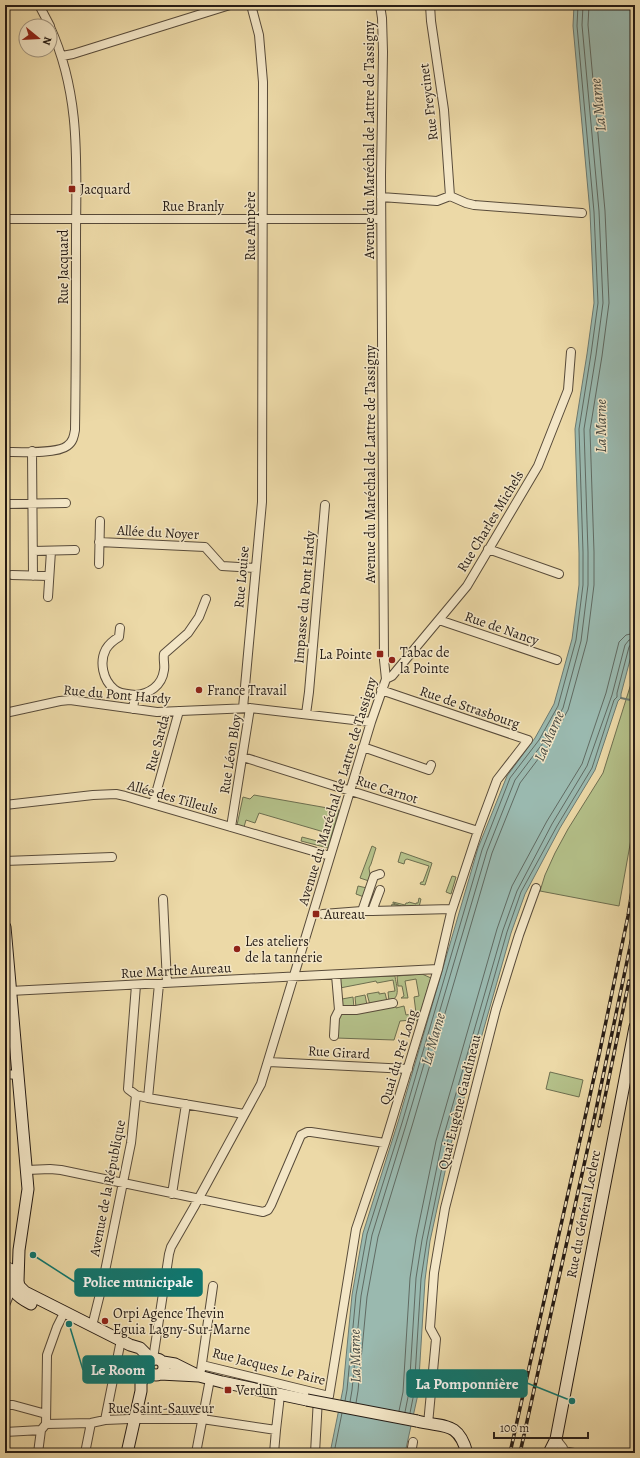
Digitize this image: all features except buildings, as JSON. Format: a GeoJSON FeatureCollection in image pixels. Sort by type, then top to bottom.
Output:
{"type":"FeatureCollection","features":[{"type":"Feature","properties":{"kind":"main road"},"geometry":{"type":"LineString","coordinates":[[5,927],[28,1189],[19,1250],[9,1275],[16,1295],[40,1308],[63,1316],[79,1319]]}},
{"type":"Feature","properties":{"kind":"main road","name":"Rue du Général Leclerc"},"geometry":{"type":"LineString","coordinates":[[554,1449],[557,1425],[562,1408],[635,1027]]}},
{"type":"Feature","properties":{"kind":"main road"},"geometry":{"type":"LineString","coordinates":[[9,1275],[18,1281],[19,1286],[25,1292],[126,1343],[140,1348],[154,1367],[280,1395],[436,1424],[453,1430],[461,1438],[467,1453]]}},
{"type":"Feature","properties":{"kind":"main road"},"geometry":{"type":"LineString","coordinates":[[127,1453],[141,1391],[154,1367]]}},
{"type":"Feature","properties":{"kind":"main road"},"geometry":{"type":"LineString","coordinates":[[425,1423],[446,1432],[454,1438],[461,1453]]}},
{"type":"Feature","properties":{"kind":"street","name":"Rue Jacquard"},"geometry":{"type":"LineString","coordinates":[[39,5],[46,18]]}},
{"type":"Feature","properties":{"kind":"street"},"geometry":{"type":"LineString","coordinates":[[62,56],[80,52],[230,5]]}},
{"type":"Feature","properties":{"kind":"street","name":"Rue Ampère"},"geometry":{"type":"LineString","coordinates":[[251,5],[260,42],[263,82],[263,448]]}},
{"type":"Feature","properties":{"kind":"street","name":"Avenue du Maréchal de Lattre de Tassigny"},"geometry":{"type":"LineString","coordinates":[[154,1367],[171,1247],[262,1084],[363,747],[381,690],[386,679],[384,660],[383,604],[381,219],[383,52],[380,5]]}},
{"type":"Feature","properties":{"kind":"street","name":"Rue Freycinet"},"geometry":{"type":"LineString","coordinates":[[430,5],[444,110],[450,196]]}},
{"type":"Feature","properties":{"kind":"street","name":"Rue Jacquard"},"geometry":{"type":"LineString","coordinates":[[5,452],[62,449],[69,445],[74,438],[76,430],[75,115],[69,80],[58,46]]}},
{"type":"Feature","properties":{"kind":"street"},"geometry":{"type":"LineString","coordinates":[[381,197],[437,201],[450,196],[466,204],[582,213]]}},
{"type":"Feature","properties":{"kind":"street","name":"Rue Branly"},"geometry":{"type":"LineString","coordinates":[[5,219],[381,219]]}},
{"type":"Feature","properties":{"kind":"street","name":"Rue Charles Michels"},"geometry":{"type":"LineString","coordinates":[[386,679],[392,676],[467,586],[538,466],[568,390],[571,352]]}},
{"type":"Feature","properties":{"kind":"street","name":"Rue Louise"},"geometry":{"type":"LineString","coordinates":[[247,708],[255,568],[262,502],[263,448]]}},
{"type":"Feature","properties":{"kind":"street"},"geometry":{"type":"LineString","coordinates":[[32,451],[33,576]]}},
{"type":"Feature","properties":{"kind":"street"},"geometry":{"type":"LineString","coordinates":[[5,504],[66,503]]}},
{"type":"Feature","properties":{"kind":"street","name":"Impasse du Pont Hardy"},"geometry":{"type":"LineString","coordinates":[[306,714],[325,505]]}},
{"type":"Feature","properties":{"kind":"street","name":"Allée du Noyer"},"geometry":{"type":"LineString","coordinates":[[99,564],[100,521]]}},
{"type":"Feature","properties":{"kind":"street","name":"Allée du Noyer"},"geometry":{"type":"LineString","coordinates":[[99,542],[205,547],[222,566],[255,568]]}},
{"type":"Feature","properties":{"kind":"street"},"geometry":{"type":"LineString","coordinates":[[33,551],[75,550]]}},
{"type":"Feature","properties":{"kind":"street"},"geometry":{"type":"LineString","coordinates":[[488,550],[559,574]]}},
{"type":"Feature","properties":{"kind":"street"},"geometry":{"type":"LineString","coordinates":[[48,597],[51,551]]}},
{"type":"Feature","properties":{"kind":"street"},"geometry":{"type":"LineString","coordinates":[[12,575],[49,576]]}},
{"type":"Feature","properties":{"kind":"street"},"geometry":{"type":"LineString","coordinates":[[120,628],[119,636],[106,650],[103,658],[103,672],[114,690],[121,693],[134,695],[143,694],[150,691],[158,684],[164,671],[164,654],[188,633],[199,617],[206,599]]}},
{"type":"Feature","properties":{"kind":"street","name":"Rue de Nancy"},"geometry":{"type":"LineString","coordinates":[[439,620],[557,660]]}},
{"type":"Feature","properties":{"kind":"street","name":"Rue de Strasbourg"},"geometry":{"type":"LineString","coordinates":[[381,690],[528,740]]}},
{"type":"Feature","properties":{"kind":"street"},"geometry":{"type":"LineString","coordinates":[[133,709],[134,695]]}},
{"type":"Feature","properties":{"kind":"street","name":"Rue du Pont Hardy"},"geometry":{"type":"LineString","coordinates":[[5,713],[70,700],[158,712],[247,708],[371,722]]}},
{"type":"Feature","properties":{"kind":"street","name":"Rue Léon Bloy"},"geometry":{"type":"LineString","coordinates":[[231,827],[244,757],[247,708]]}},
{"type":"Feature","properties":{"kind":"street","name":"Rue Sarda"},"geometry":{"type":"LineString","coordinates":[[153,804],[179,712]]}},
{"type":"Feature","properties":{"kind":"street","name":"Quai du Pré Long"},"geometry":{"type":"LineString","coordinates":[[329,1396],[356,1229],[385,1143],[438,970],[452,909],[497,780],[528,740]]}},
{"type":"Feature","properties":{"kind":"street"},"geometry":{"type":"LineString","coordinates":[[363,747],[429,770],[431,765]]}},
{"type":"Feature","properties":{"kind":"street","name":"Rue Carnot"},"geometry":{"type":"LineString","coordinates":[[244,757],[478,831]]}},
{"type":"Feature","properties":{"kind":"street","name":"Allée des Tilleuls"},"geometry":{"type":"LineString","coordinates":[[5,805],[93,795],[116,794],[330,856]]}},
{"type":"Feature","properties":{"kind":"street"},"geometry":{"type":"LineString","coordinates":[[5,861],[112,856]]}},
{"type":"Feature","properties":{"kind":"street"},"geometry":{"type":"LineString","coordinates":[[362,912],[374,876],[380,874]]}},
{"type":"Feature","properties":{"kind":"street","name":"Quai Eugène Gaudineau"},"geometry":{"type":"LineString","coordinates":[[425,1423],[436,1339],[430,1328],[434,1273],[445,1208],[496,1008],[519,935],[536,888]]}},
{"type":"Feature","properties":{"kind":"street"},"geometry":{"type":"LineString","coordinates":[[372,911],[380,890]]}},
{"type":"Feature","properties":{"kind":"street"},"geometry":{"type":"LineString","coordinates":[[148,1098],[163,984],[163,899]]}},
{"type":"Feature","properties":{"kind":"street"},"geometry":{"type":"LineString","coordinates":[[323,914],[452,909]]}},
{"type":"Feature","properties":{"kind":"street","name":"Rue Marthe Aureau"},"geometry":{"type":"LineString","coordinates":[[10,990],[438,970]]}},
{"type":"Feature","properties":{"kind":"street"},"geometry":{"type":"LineString","coordinates":[[334,1036],[335,1018],[339,1010],[336,975]]}},
{"type":"Feature","properties":{"kind":"street"},"geometry":{"type":"LineString","coordinates":[[136,985],[128,1089],[136,1095],[148,1098],[244,1114]]}},
{"type":"Feature","properties":{"kind":"street"},"geometry":{"type":"LineString","coordinates":[[339,1010],[356,1010],[393,1003]]}},
{"type":"Feature","properties":{"kind":"street","name":"Rue Girard"},"geometry":{"type":"LineString","coordinates":[[269,1062],[408,1069]]}},
{"type":"Feature","properties":{"kind":"street"},"geometry":{"type":"LineString","coordinates":[[5,1074],[18,1075]]}},
{"type":"Feature","properties":{"kind":"street","name":"Avenue de la République"},"geometry":{"type":"LineString","coordinates":[[92,1326],[102,1286],[131,1143],[136,1095]]}},
{"type":"Feature","properties":{"kind":"street"},"geometry":{"type":"LineString","coordinates":[[172,1194],[186,1104]]}},
{"type":"Feature","properties":{"kind":"street"},"geometry":{"type":"LineString","coordinates":[[27,1170],[61,1170],[252,1211],[263,1212],[268,1210],[271,1205],[301,1135],[307,1132],[385,1143]]}},
{"type":"Feature","properties":{"kind":"street"},"geometry":{"type":"LineString","coordinates":[[5,1305],[9,1275]]}},
{"type":"Feature","properties":{"kind":"street"},"geometry":{"type":"LineString","coordinates":[[199,1376],[202,1365],[213,1286]]}},
{"type":"Feature","properties":{"kind":"street"},"geometry":{"type":"LineString","coordinates":[[38,1453],[46,1414],[47,1355],[57,1327],[63,1316]]}},
{"type":"Feature","properties":{"kind":"street"},"geometry":{"type":"LineString","coordinates":[[105,1420],[126,1343]]}},
{"type":"Feature","properties":{"kind":"street","name":"Rue Jacques Le Paire"},"geometry":{"type":"LineString","coordinates":[[202,1365],[318,1392],[329,1396]]}},
{"type":"Feature","properties":{"kind":"street"},"geometry":{"type":"LineString","coordinates":[[196,1453],[210,1379]]}},
{"type":"Feature","properties":{"kind":"street"},"geometry":{"type":"LineString","coordinates":[[315,1453],[318,1392]]}},
{"type":"Feature","properties":{"kind":"street"},"geometry":{"type":"LineString","coordinates":[[274,1453],[280,1395]]}},
{"type":"Feature","properties":{"kind":"street"},"geometry":{"type":"LineString","coordinates":[[5,1405],[13,1405],[46,1414]]}},
{"type":"Feature","properties":{"kind":"street","name":"Rue Saint-Sauveur"},"geometry":{"type":"LineString","coordinates":[[5,1432],[91,1423],[105,1420],[134,1419],[202,1419],[276,1430]]}},
{"type":"Feature","properties":{"kind":"street"},"geometry":{"type":"LineString","coordinates":[[85,1453],[91,1423]]}},
{"type":"Feature","properties":{"kind":"street"},"geometry":{"type":"LineString","coordinates":[[276,1442],[280,1453]]}},
{"type":"Feature","properties":{"kind":"street"},"geometry":{"type":"LineString","coordinates":[[411,1453],[413,1442]]}},
{"type":"Feature","properties":{"kind":"street"},"geometry":{"type":"LineString","coordinates":[[554,1449],[574,1453]]}},
{"type":"Feature","properties":{"kind":"green space"},"geometry":{"type":"Polygon","coordinates":[[[635,671],[635,817],[619,906],[540,891],[545,875],[555,853],[568,829],[603,773],[635,671]]]}},
{"type":"Feature","properties":{"kind":"green space"},"geometry":{"type":"Polygon","coordinates":[[[254,795],[339,810],[328,848],[301,841],[302,837],[321,842],[324,832],[259,813],[255,823],[246,820],[244,827],[237,825],[243,797],[250,799],[254,795]]]}},
{"type":"Feature","properties":{"kind":"green space"},"geometry":{"type":"Polygon","coordinates":[[[372,846],[376,848],[369,868],[369,881],[360,878],[372,846]]]}},
{"type":"Feature","properties":{"kind":"green space"},"geometry":{"type":"Polygon","coordinates":[[[401,852],[432,863],[425,885],[420,884],[423,882],[429,866],[407,859],[405,860],[404,864],[398,862],[401,852]]]}},
{"type":"Feature","properties":{"kind":"green space"},"geometry":{"type":"Polygon","coordinates":[[[452,876],[456,877],[451,894],[446,892],[452,876]]]}},
{"type":"Feature","properties":{"kind":"green space"},"geometry":{"type":"Polygon","coordinates":[[[358,886],[367,888],[364,897],[356,894],[358,886]]]}},
{"type":"Feature","properties":{"kind":"green space"},"geometry":{"type":"Polygon","coordinates":[[[419,898],[421,899],[419,907],[391,909],[392,904],[401,906],[393,902],[405,905],[409,902],[416,904],[418,903],[419,898]]]}},
{"type":"Feature","properties":{"kind":"green space"},"geometry":{"type":"Polygon","coordinates":[[[422,974],[431,978],[418,1021],[400,1021],[394,1040],[336,1038],[336,1019],[342,1013],[395,1004],[396,1008],[404,1006],[406,1015],[416,1013],[414,997],[419,996],[416,979],[405,981],[408,998],[401,998],[404,996],[402,986],[398,986],[397,976],[422,974]]]}},
{"type":"Feature","properties":{"kind":"green space"},"geometry":{"type":"Polygon","coordinates":[[[395,976],[397,994],[396,997],[389,1001],[388,992],[395,991],[393,980],[377,983],[376,981],[340,988],[340,978],[395,976]]]}},
{"type":"Feature","properties":{"kind":"green space"},"geometry":{"type":"Polygon","coordinates":[[[379,992],[379,994],[385,993],[387,1001],[370,1005],[367,994],[379,992]]]}},
{"type":"Feature","properties":{"kind":"green space"},"geometry":{"type":"Polygon","coordinates":[[[341,993],[342,999],[353,997],[354,1008],[344,1007],[342,1005],[341,993]]]}},
{"type":"Feature","properties":{"kind":"green space"},"geometry":{"type":"Polygon","coordinates":[[[365,995],[367,1005],[356,1007],[355,997],[365,995]]]}},
{"type":"Feature","properties":{"kind":"green space"},"geometry":{"type":"Polygon","coordinates":[[[550,1072],[583,1080],[579,1097],[546,1089],[550,1072]]]}},
{"type":"Feature","properties":{"kind":"water","name":"La Marne"},"geometry":{"type":"Polygon","coordinates":[[[574,5],[635,5],[635,641],[621,698],[618,701],[595,770],[560,828],[525,894],[511,933],[451,1144],[430,1241],[425,1280],[418,1394],[405,1453],[330,1453],[343,1389],[352,1295],[363,1233],[398,1122],[478,848],[507,776],[535,738],[554,704],[572,639],[579,585],[575,429],[594,303],[590,212],[573,26],[574,5]]]}},
{"type":"Feature","properties":{"kind":"waterway"},"geometry":{"type":"LineString","coordinates":[[621,698],[635,701]]}},
{"type":"Feature","properties":{"kind":"railway"},"geometry":{"type":"LineString","coordinates":[[510,1453],[599,1055],[628,916],[635,872]]}},
{"type":"Feature","properties":{"kind":"railway"},"geometry":{"type":"LineString","coordinates":[[520,1453],[592,1129],[635,923]]}},
{"type":"Feature","properties":{"kind":"railway"},"geometry":{"type":"LineString","coordinates":[[599,1126],[629,981]]}},
{"type":"Feature","properties":{"kind":"place","name":"Jacquard"},"geometry":{"type":"Point","coordinates":[72,189]}},
{"type":"Feature","properties":{"kind":"place","name":"La Pointe"},"geometry":{"type":"Point","coordinates":[380,654]}},
{"type":"Feature","properties":{"kind":"place","name":"Tabac de la Pointe"},"geometry":{"type":"Point","coordinates":[392,660]}},
{"type":"Feature","properties":{"kind":"place","name":"France Travail"},"geometry":{"type":"Point","coordinates":[199,690]}},
{"type":"Feature","properties":{"kind":"place","name":"Aureau"},"geometry":{"type":"Point","coordinates":[316,914]}},
{"type":"Feature","properties":{"kind":"place","name":"Les ateliers de la tannerie"},"geometry":{"type":"Point","coordinates":[237,949]}},
{"type":"Feature","properties":{"kind":"place","name":"Police municipale"},"geometry":{"type":"Point","coordinates":[33,1255]}},
{"type":"Feature","properties":{"kind":"place","name":"Orpi Agence Thevin Eguia Lagny-Sur-Marne"},"geometry":{"type":"Point","coordinates":[105,1321]}},
{"type":"Feature","properties":{"kind":"place","name":"Le Room"},"geometry":{"type":"Point","coordinates":[69,1324]}},
{"type":"Feature","properties":{"kind":"place","name":"Verdun"},"geometry":{"type":"Point","coordinates":[228,1390]}},
{"type":"Feature","properties":{"kind":"place","name":"La Pomponnière"},"geometry":{"type":"Point","coordinates":[572,1401]}}]}
